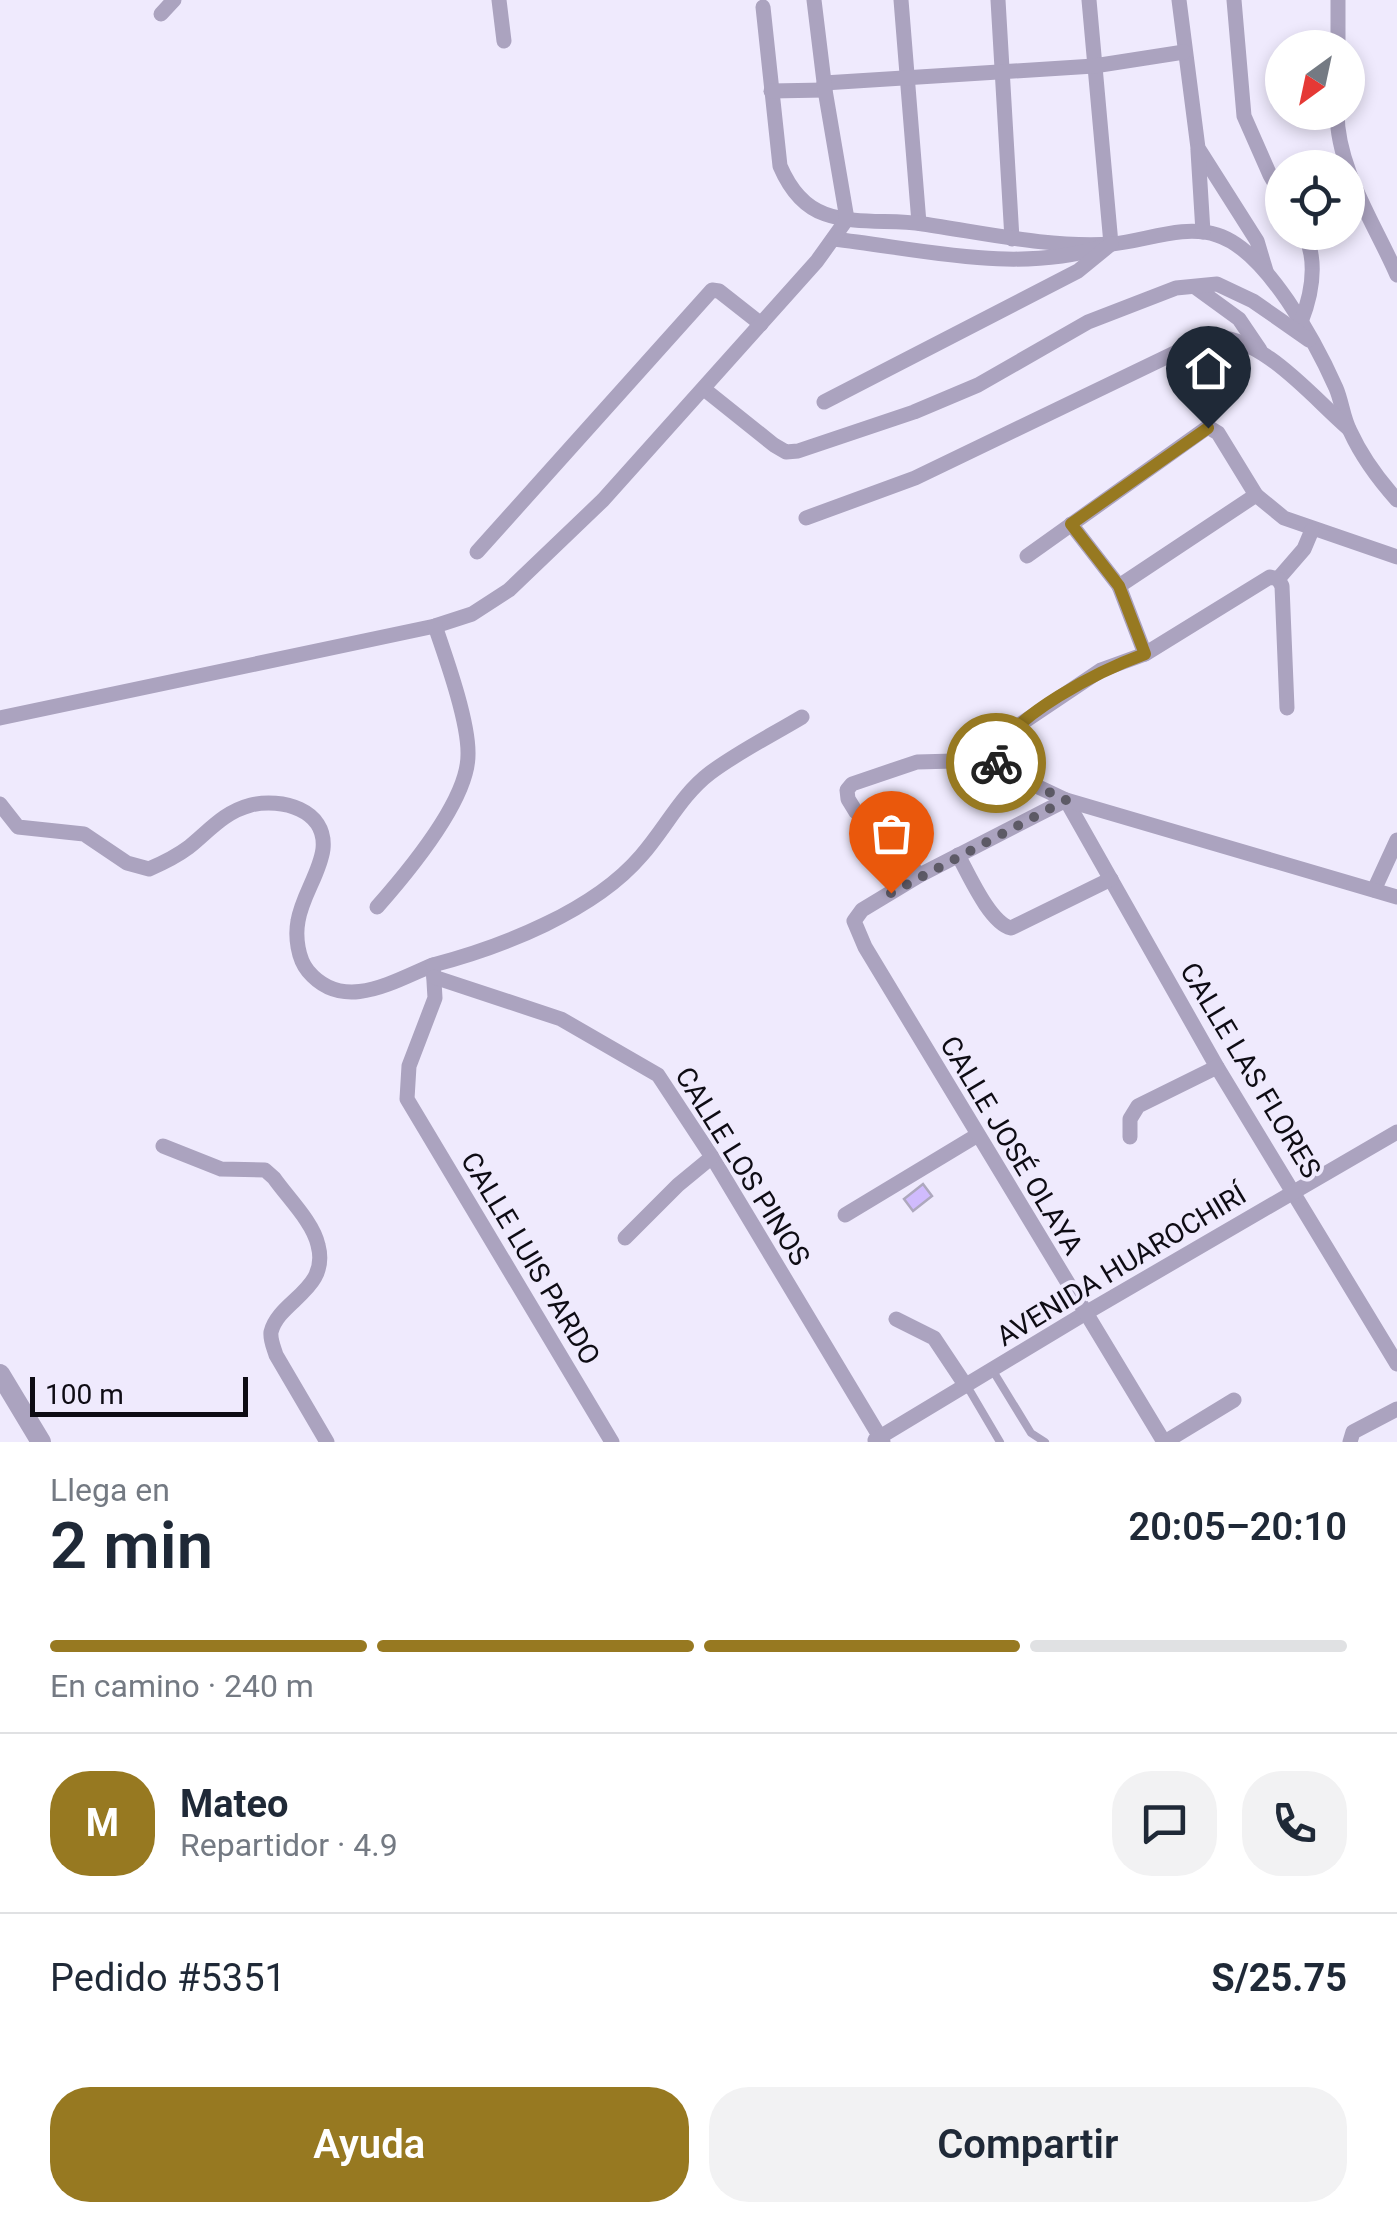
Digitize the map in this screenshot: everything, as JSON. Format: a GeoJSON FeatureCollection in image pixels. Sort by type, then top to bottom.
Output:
{"type":"FeatureCollection","features":[{"type":"Feature","properties":{"kind":"street"},"geometry":{"type":"LineString","coordinates":[[161,14],[174,0]]}},
{"type":"Feature","properties":{"kind":"street"},"geometry":{"type":"LineString","coordinates":[[499,0],[504,40]]}},
{"type":"Feature","properties":{"kind":"street"},"geometry":{"type":"LineString","coordinates":[[0,718],[436,626],[472,614],[509,590],[603,500],[704,390],[818,262],[848,219],[824,87],[814,0]]}},
{"type":"Feature","properties":{"kind":"street"},"geometry":{"type":"LineString","coordinates":[[901,0],[919,223]]}},
{"type":"Feature","properties":{"kind":"street"},"geometry":{"type":"LineString","coordinates":[[998,0],[1012,239]]}},
{"type":"Feature","properties":{"kind":"street"},"geometry":{"type":"LineString","coordinates":[[1089,0],[1110,244]]}},
{"type":"Feature","properties":{"kind":"street"},"geometry":{"type":"LineString","coordinates":[[1179,0],[1198,148],[1202,232]]}},
{"type":"Feature","properties":{"kind":"street"},"geometry":{"type":"LineString","coordinates":[[1234,0],[1244,116],[1265,166]]}},
{"type":"Feature","properties":{"kind":"street"},"geometry":{"type":"LineString","coordinates":[[1338,0],[1338,30]]}},
{"type":"Feature","properties":{"kind":"street"},"geometry":{"type":"LineString","coordinates":[[763,7],[780,166],[790,190],[821,213],[848,219],[919,223],[1012,239],[1110,244]]}},
{"type":"Feature","properties":{"kind":"street"},"geometry":{"type":"LineString","coordinates":[[771,91],[1094,66],[1184,52]]}},
{"type":"Feature","properties":{"kind":"street"},"geometry":{"type":"LineString","coordinates":[[1337,130],[1351,175],[1397,275]]}},
{"type":"Feature","properties":{"kind":"street"},"geometry":{"type":"LineString","coordinates":[[1198,148],[1257,241],[1268,276]]}},
{"type":"Feature","properties":{"kind":"street"},"geometry":{"type":"LineString","coordinates":[[834,239],[1017,261],[1080,254],[1110,244],[1193,231],[1239,244],[1301,322],[1337,390],[1348,428],[1397,500]]}},
{"type":"Feature","properties":{"kind":"street"},"geometry":{"type":"LineString","coordinates":[[824,402],[1078,271],[1110,244]]}},
{"type":"Feature","properties":{"kind":"street"},"geometry":{"type":"LineString","coordinates":[[1301,322],[1312,285],[1309,250]]}},
{"type":"Feature","properties":{"kind":"street"},"geometry":{"type":"LineString","coordinates":[[704,390],[786,452],[914,412],[978,386],[1088,322],[1176,288],[1217,284],[1253,301],[1312,343]]}},
{"type":"Feature","properties":{"kind":"street"},"geometry":{"type":"LineString","coordinates":[[1194,286],[1239,318],[1263,353],[1348,428]]}},
{"type":"Feature","properties":{"kind":"street"},"geometry":{"type":"LineString","coordinates":[[478,552],[712,290],[760,324]]}},
{"type":"Feature","properties":{"kind":"street"},"geometry":{"type":"LineString","coordinates":[[806,518],[915,478],[1210,336],[1227,336],[1263,353]]}},
{"type":"Feature","properties":{"kind":"street"},"geometry":{"type":"LineString","coordinates":[[1028,556],[1208,428],[1218,433],[1256,495],[1284,518],[1397,557]]}},
{"type":"Feature","properties":{"kind":"street"},"geometry":{"type":"LineString","coordinates":[[1119,586],[1256,495]]}},
{"type":"Feature","properties":{"kind":"street"},"geometry":{"type":"LineString","coordinates":[[1071,524],[1119,586],[1145,654]]}},
{"type":"Feature","properties":{"kind":"street"},"geometry":{"type":"LineString","coordinates":[[1278,578],[1304,549],[1312,530]]}},
{"type":"Feature","properties":{"kind":"street"},"geometry":{"type":"LineString","coordinates":[[992,760],[996,748],[1018,725],[1101,670],[1145,654],[1270,577],[1278,578]]}},
{"type":"Feature","properties":{"kind":"street"},"geometry":{"type":"LineString","coordinates":[[1278,578],[1282,586],[1286,708]]}},
{"type":"Feature","properties":{"kind":"street"},"geometry":{"type":"LineString","coordinates":[[378,907],[443,821],[466,771],[466,738],[436,626]]}},
{"type":"Feature","properties":{"kind":"street"},"geometry":{"type":"LineString","coordinates":[[0,804],[18,826],[84,834],[127,863],[149,869],[188,847],[221,817],[247,806],[276,800],[308,812],[322,836],[323,850],[297,924],[300,962],[318,983],[344,995],[433,971],[481,952],[534,930],[596,894],[640,858],[679,804],[708,774],[802,717]]}},
{"type":"Feature","properties":{"kind":"street"},"geometry":{"type":"LineString","coordinates":[[1066,800],[920,875],[856,812],[847,790],[852,784],[917,762],[992,760],[1013,775],[1066,800],[1397,898]]}},
{"type":"Feature","properties":{"kind":"street","name":"CALLE LAS FLORES"},"geometry":{"type":"LineString","coordinates":[[1066,800],[1217,1067],[1397,1364]]}},
{"type":"Feature","properties":{"kind":"street"},"geometry":{"type":"LineString","coordinates":[[1374,890],[1397,840]]}},
{"type":"Feature","properties":{"kind":"street"},"geometry":{"type":"LineString","coordinates":[[958,855],[999,924],[1012,928],[1111,879]]}},
{"type":"Feature","properties":{"kind":"street","name":"CALLE JOSÉ OLAYA"},"geometry":{"type":"LineString","coordinates":[[920,875],[862,910],[854,921],[865,947],[1164,1442]]}},
{"type":"Feature","properties":{"kind":"street","name":"CALLE LUIS PARDO"},"geometry":{"type":"LineString","coordinates":[[433,971],[435,998],[409,1066],[407,1099],[612,1442]]}},
{"type":"Feature","properties":{"kind":"street","name":"CALLE LOS PINOS"},"geometry":{"type":"LineString","coordinates":[[433,971],[561,1019],[658,1075],[712,1158],[878,1440]]}},
{"type":"Feature","properties":{"kind":"street"},"geometry":{"type":"LineString","coordinates":[[1130,1137],[1130,1118],[1138,1106],[1217,1067]]}},
{"type":"Feature","properties":{"kind":"street","name":"AVENIDA HUAROCHIRÍ"},"geometry":{"type":"LineString","coordinates":[[878,1440],[1084,1314],[1397,1133]]}},
{"type":"Feature","properties":{"kind":"street"},"geometry":{"type":"LineString","coordinates":[[845,1215],[976,1136]]}},
{"type":"Feature","properties":{"kind":"street"},"geometry":{"type":"LineString","coordinates":[[163,1146],[221,1169],[265,1170],[318,1241],[320,1256],[315,1279],[271,1331],[276,1355],[327,1442]]}},
{"type":"Feature","properties":{"kind":"street"},"geometry":{"type":"LineString","coordinates":[[624,1238],[712,1158]]}},
{"type":"Feature","properties":{"kind":"street"},"geometry":{"type":"LineString","coordinates":[[896,1319],[934,1338],[966,1386]]}},
{"type":"Feature","properties":{"kind":"street"},"geometry":{"type":"LineString","coordinates":[[0,1374],[41,1442]]}},
{"type":"Feature","properties":{"kind":"street"},"geometry":{"type":"LineString","coordinates":[[1164,1442],[1234,1400]]}},
{"type":"Feature","properties":{"kind":"street"},"geometry":{"type":"LineString","coordinates":[[1350,1442],[1353,1432],[1397,1409]]}},
{"type":"Feature","properties":{"kind":"lane"},"geometry":{"type":"LineString","coordinates":[[993,1371],[1031,1434],[1045,1442]]}},
{"type":"Feature","properties":{"kind":"lane"},"geometry":{"type":"LineString","coordinates":[[966,1386],[1000,1442]]}},
{"type":"Feature","properties":{"kind":"building"},"geometry":{"type":"Polygon","coordinates":[[[923,1184],[932,1196],[913,1211],[904,1199],[923,1184]]]}},
{"type":"Feature","properties":{"kind":"way so far"},"geometry":{"type":"LineString","coordinates":[[891,893],[1066,800],[996,763]]}},
{"type":"Feature","properties":{"kind":"route"},"geometry":{"type":"LineString","coordinates":[[996,763],[992,760],[996,748],[1018,725],[1101,670],[1145,654],[1119,586],[1071,524],[1208,428]]}}]}
